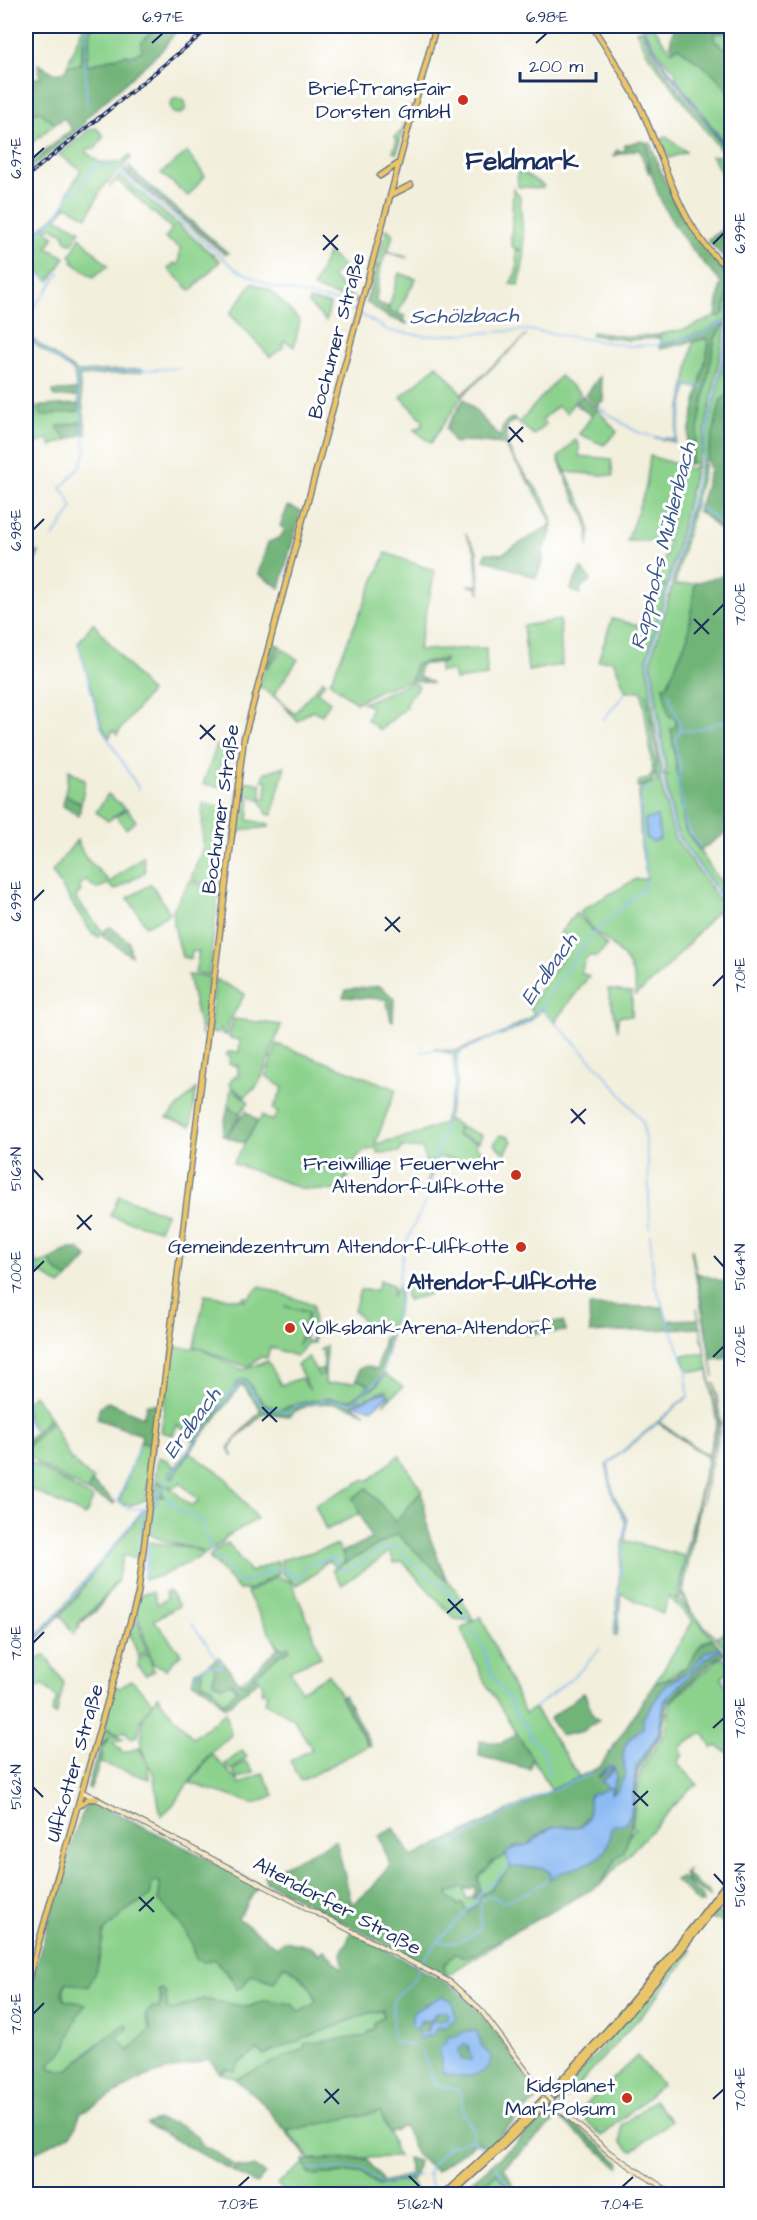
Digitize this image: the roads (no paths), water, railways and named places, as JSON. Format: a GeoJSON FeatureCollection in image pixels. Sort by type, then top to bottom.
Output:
{"type":"FeatureCollection","features":[{"type":"Feature","properties":{"kind":"highway"},"geometry":{"type":"LineString","coordinates":[[444,2194],[530,2114],[595,2045],[679,1946],[732,1876]]}},
{"type":"Feature","properties":{"kind":"highway"},"geometry":{"type":"LineString","coordinates":[[451,2194],[533,2118],[598,2049],[668,1967],[732,1884]]}},
{"type":"Feature","properties":{"kind":"main road","name":"Bochumer Straße"},"geometry":{"type":"LineString","coordinates":[[141,1580],[238,770],[244,738],[436,26]]}},
{"type":"Feature","properties":{"kind":"main road"},"geometry":{"type":"LineString","coordinates":[[592,26],[640,107],[661,163],[688,221],[706,248],[731,272]]}},
{"type":"Feature","properties":{"kind":"main road"},"geometry":{"type":"LineString","coordinates":[[380,176],[399,163]]}},
{"type":"Feature","properties":{"kind":"main road"},"geometry":{"type":"LineString","coordinates":[[390,197],[398,189],[411,185]]}},
{"type":"Feature","properties":{"kind":"main road","name":"Ulfkotter Straße"},"geometry":{"type":"LineString","coordinates":[[26,1988],[141,1580]]}},
{"type":"Feature","properties":{"kind":"main road","name":"Altendorfer Straße"},"geometry":{"type":"LineString","coordinates":[[83,1792],[450,1982],[473,2002],[541,2090],[557,2107],[617,2158],[673,2194]]}},
{"type":"Feature","properties":{"kind":"main road"},"geometry":{"type":"LineString","coordinates":[[79,1806],[88,1799],[98,1799]]}},
{"type":"Feature","properties":{"kind":"water"},"geometry":{"type":"Polygon","coordinates":[[[642,28],[656,53],[731,154],[724,148],[670,75],[650,44],[642,28]]]}},
{"type":"Feature","properties":{"kind":"water"},"geometry":{"type":"Polygon","coordinates":[[[657,816],[660,839],[653,842],[647,839],[645,820],[657,816]]]}},
{"type":"Feature","properties":{"kind":"water"},"geometry":{"type":"Polygon","coordinates":[[[385,1392],[388,1395],[372,1409],[354,1404],[385,1392]]]}},
{"type":"Feature","properties":{"kind":"water"},"geometry":{"type":"Polygon","coordinates":[[[720,1647],[721,1649],[704,1660],[665,1700],[658,1735],[636,1767],[631,1814],[625,1824],[611,1828],[605,1851],[591,1862],[549,1879],[551,1873],[543,1868],[511,1867],[506,1854],[511,1850],[531,1843],[554,1827],[578,1828],[586,1822],[589,1796],[610,1788],[601,1782],[614,1770],[612,1768],[597,1778],[608,1767],[613,1767],[616,1774],[611,1794],[616,1792],[626,1774],[623,1753],[627,1742],[643,1728],[643,1718],[665,1686],[689,1671],[705,1653],[720,1647]]]}},
{"type":"Feature","properties":{"kind":"water"},"geometry":{"type":"Polygon","coordinates":[[[442,1996],[452,2001],[456,2018],[445,2027],[438,2027],[433,2035],[424,2036],[421,2040],[418,2038],[421,2031],[427,2032],[430,2022],[444,2020],[449,2015],[446,2011],[436,2012],[430,2021],[421,2020],[416,2031],[411,2026],[413,2012],[442,1996]]]}},
{"type":"Feature","properties":{"kind":"water"},"geometry":{"type":"Polygon","coordinates":[[[466,2031],[476,2031],[483,2048],[492,2057],[486,2069],[480,2073],[465,2076],[443,2073],[439,2049],[447,2042],[447,2037],[457,2036],[466,2031]],[[464,2045],[458,2051],[462,2060],[472,2060],[468,2046],[464,2045]]]}},
{"type":"Feature","properties":{"kind":"waterway","name":"Schölzbach"},"geometry":{"type":"LineString","coordinates":[[87,26],[85,57],[87,106]]}},
{"type":"Feature","properties":{"kind":"waterway","name":"Schölzbach"},"geometry":{"type":"LineString","coordinates":[[26,240],[51,221],[63,206],[69,193],[80,188],[94,167],[107,165],[117,169],[237,270],[276,288],[340,302],[389,331],[427,336],[529,330],[630,346],[656,345],[704,333],[730,319]]}},
{"type":"Feature","properties":{"kind":"waterway"},"geometry":{"type":"LineString","coordinates":[[26,265],[50,281]]}},
{"type":"Feature","properties":{"kind":"waterway"},"geometry":{"type":"LineString","coordinates":[[44,295],[60,272]]}},
{"type":"Feature","properties":{"kind":"waterway"},"geometry":{"type":"LineString","coordinates":[[26,318],[42,297]]}},
{"type":"Feature","properties":{"kind":"waterway","name":"Rapphofs Mühlenbach"},"geometry":{"type":"LineString","coordinates":[[732,314],[696,484],[649,658],[663,762],[662,775],[676,835],[732,912]]}},
{"type":"Feature","properties":{"kind":"waterway"},"geometry":{"type":"LineString","coordinates":[[26,336],[76,374],[86,452],[81,464]]}},
{"type":"Feature","properties":{"kind":"waterway"},"geometry":{"type":"LineString","coordinates":[[724,356],[732,358]]}},
{"type":"Feature","properties":{"kind":"waterway"},"geometry":{"type":"LineString","coordinates":[[76,374],[180,368]]}},
{"type":"Feature","properties":{"kind":"waterway"},"geometry":{"type":"LineString","coordinates":[[654,437],[675,440],[686,385],[698,387]]}},
{"type":"Feature","properties":{"kind":"waterway"},"geometry":{"type":"LineString","coordinates":[[599,408],[637,432],[651,436]]}},
{"type":"Feature","properties":{"kind":"waterway"},"geometry":{"type":"LineString","coordinates":[[66,494],[61,488],[81,466]]}},
{"type":"Feature","properties":{"kind":"waterway"},"geometry":{"type":"LineString","coordinates":[[53,537],[72,509],[67,496]]}},
{"type":"Feature","properties":{"kind":"waterway"},"geometry":{"type":"LineString","coordinates":[[691,502],[710,514],[732,536]]}},
{"type":"Feature","properties":{"kind":"waterway"},"geometry":{"type":"LineString","coordinates":[[26,584],[34,568]]}},
{"type":"Feature","properties":{"kind":"waterway"},"geometry":{"type":"LineString","coordinates":[[78,643],[101,727],[139,789]]}},
{"type":"Feature","properties":{"kind":"waterway"},"geometry":{"type":"LineString","coordinates":[[604,720],[625,692]]}},
{"type":"Feature","properties":{"kind":"waterway"},"geometry":{"type":"LineString","coordinates":[[669,693],[681,729],[690,731],[714,725]]}},
{"type":"Feature","properties":{"kind":"waterway"},"geometry":{"type":"LineString","coordinates":[[717,723],[732,721]]}},
{"type":"Feature","properties":{"kind":"waterway"},"geometry":{"type":"LineString","coordinates":[[681,729],[675,741],[680,768],[678,779],[686,826],[700,847]]}},
{"type":"Feature","properties":{"kind":"waterway","name":"Erdbach"},"geometry":{"type":"LineString","coordinates":[[647,875],[642,844],[641,792],[647,788],[652,790]]}},
{"type":"Feature","properties":{"kind":"waterway","name":"Erdbach"},"geometry":{"type":"LineString","coordinates":[[427,1194],[455,1086],[457,1053],[531,1021],[587,940],[644,888],[647,878]]}},
{"type":"Feature","properties":{"kind":"waterway"},"geometry":{"type":"LineString","coordinates":[[541,1008],[604,1073],[643,1122],[648,1163],[650,1228]]}},
{"type":"Feature","properties":{"kind":"waterway","name":"Erdbach"},"geometry":{"type":"LineString","coordinates":[[422,1052],[436,1050],[456,1053]]}},
{"type":"Feature","properties":{"kind":"waterway","name":"Erdbach"},"geometry":{"type":"LineString","coordinates":[[393,1326],[401,1295],[398,1283],[404,1247],[425,1202]]}},
{"type":"Feature","properties":{"kind":"waterway"},"geometry":{"type":"LineString","coordinates":[[650,1234],[654,1282],[687,1371],[687,1378]]}},
{"type":"Feature","properties":{"kind":"waterway","name":"Erdbach"},"geometry":{"type":"LineString","coordinates":[[166,1482],[220,1406],[240,1382],[245,1381],[263,1407],[289,1412],[295,1405],[317,1403],[322,1400],[355,1402],[381,1376],[388,1341],[393,1330]]}},
{"type":"Feature","properties":{"kind":"waterway"},"geometry":{"type":"LineString","coordinates":[[624,1539],[626,1521],[612,1494],[607,1465],[688,1397],[687,1381]]}},
{"type":"Feature","properties":{"kind":"waterway"},"geometry":{"type":"LineString","coordinates":[[26,1419],[34,1430]]}},
{"type":"Feature","properties":{"kind":"waterway"},"geometry":{"type":"LineString","coordinates":[[126,1507],[118,1501],[139,1445]]}},
{"type":"Feature","properties":{"kind":"waterway","name":"Erdbach"},"geometry":{"type":"LineString","coordinates":[[152,1509],[155,1506],[157,1495],[165,1485]]}},
{"type":"Feature","properties":{"kind":"waterway"},"geometry":{"type":"LineString","coordinates":[[166,1493],[171,1502]]}},
{"type":"Feature","properties":{"kind":"waterway"},"geometry":{"type":"LineString","coordinates":[[167,1502],[174,1503],[180,1512],[200,1519],[211,1549]]}},
{"type":"Feature","properties":{"kind":"waterway"},"geometry":{"type":"LineString","coordinates":[[127,1510],[143,1508]]}},
{"type":"Feature","properties":{"kind":"waterway","name":"Erdbach"},"geometry":{"type":"LineString","coordinates":[[26,1650],[72,1598],[144,1508]]}},
{"type":"Feature","properties":{"kind":"waterway"},"geometry":{"type":"LineString","coordinates":[[150,1533],[154,1508]]}},
{"type":"Feature","properties":{"kind":"waterway"},"geometry":{"type":"LineString","coordinates":[[139,1553],[144,1509]]}},
{"type":"Feature","properties":{"kind":"waterway"},"geometry":{"type":"LineString","coordinates":[[615,1635],[624,1541]]}},
{"type":"Feature","properties":{"kind":"waterway"},"geometry":{"type":"LineString","coordinates":[[144,1577],[149,1543]]}},
{"type":"Feature","properties":{"kind":"waterway"},"geometry":{"type":"LineString","coordinates":[[338,1568],[349,1571],[375,1553],[394,1545],[430,1578],[442,1583],[458,1610],[469,1621]]}},
{"type":"Feature","properties":{"kind":"waterway"},"geometry":{"type":"LineString","coordinates":[[213,1552],[237,1580],[243,1583],[279,1568]]}},
{"type":"Feature","properties":{"kind":"waterway"},"geometry":{"type":"LineString","coordinates":[[282,1568],[299,1578],[309,1564],[335,1557],[336,1564]]}},
{"type":"Feature","properties":{"kind":"waterway"},"geometry":{"type":"LineString","coordinates":[[192,1624],[216,1657]]}},
{"type":"Feature","properties":{"kind":"waterway"},"geometry":{"type":"LineString","coordinates":[[472,1628],[485,1651],[490,1672],[510,1701],[518,1720],[525,1724],[531,1738],[544,1752],[550,1774]]}},
{"type":"Feature","properties":{"kind":"waterway"},"geometry":{"type":"LineString","coordinates":[[536,1707],[581,1670],[600,1649]]}},
{"type":"Feature","properties":{"kind":"waterway"},"geometry":{"type":"LineString","coordinates":[[726,1658],[732,1663]]}},
{"type":"Feature","properties":{"kind":"waterway"},"geometry":{"type":"LineString","coordinates":[[193,1682],[197,1672],[211,1664],[216,1667],[222,1666],[222,1662],[218,1659]]}},
{"type":"Feature","properties":{"kind":"waterway"},"geometry":{"type":"LineString","coordinates":[[726,1680],[732,1674]]}},
{"type":"Feature","properties":{"kind":"waterway"},"geometry":{"type":"LineString","coordinates":[[444,1848],[536,1797],[593,1773]]}},
{"type":"Feature","properties":{"kind":"waterway","name":"Rapphofs Mühlenbach"},"geometry":{"type":"LineString","coordinates":[[414,2046],[394,2041],[392,2020],[394,1998],[413,1981],[420,1964],[438,1941],[474,1904],[484,1887],[494,1882],[510,1861]]}},
{"type":"Feature","properties":{"kind":"waterway"},"geometry":{"type":"LineString","coordinates":[[439,1941],[456,1942],[476,1931],[480,1927],[481,1901],[490,1895],[503,1902],[521,1895],[548,1878]]}},
{"type":"Feature","properties":{"kind":"waterway","name":"Rapphofs Mühlenbach"},"geometry":{"type":"LineString","coordinates":[[422,2050],[434,2083],[457,2090],[461,2095],[463,2112],[474,2131],[472,2139],[446,2148],[430,2168],[428,2174],[433,2189]]}},
{"type":"Feature","properties":{"kind":"waterway"},"geometry":{"type":"LineString","coordinates":[[473,2140],[483,2150]]}},
{"type":"Feature","properties":{"kind":"waterway"},"geometry":{"type":"LineString","coordinates":[[495,2165],[512,2194]]}},
{"type":"Feature","properties":{"kind":"waterway"},"geometry":{"type":"LineString","coordinates":[[309,2169],[363,2169],[381,2184],[420,2175]]}},
{"type":"Feature","properties":{"kind":"railway"},"geometry":{"type":"LineString","coordinates":[[26,177],[212,26]]}},
{"type":"Feature","properties":{"kind":"place","name":"BriefTransFair Dorsten GmbH"},"geometry":{"type":"Point","coordinates":[463,100]}},
{"type":"Feature","properties":{"kind":"place","name":"Freiwillige Feuerwehr Altendorf-Ulfkotte"},"geometry":{"type":"Point","coordinates":[516,1175]}},
{"type":"Feature","properties":{"kind":"place","name":"Gemeindezentrum Altendorf-Ulfkotte"},"geometry":{"type":"Point","coordinates":[521,1247]}},
{"type":"Feature","properties":{"kind":"place","name":"Volksbank-Arena-Altendorf"},"geometry":{"type":"Point","coordinates":[290,1328]}},
{"type":"Feature","properties":{"kind":"place","name":"Kidsplanet Marl-Polsum"},"geometry":{"type":"Point","coordinates":[627,2098]}},
{"type":"Feature","properties":{"kind":"district","name":"Feldmark"},"geometry":{"type":"Point","coordinates":[522,161]}},
{"type":"Feature","properties":{"kind":"district","name":"Altendorf-Ulfkotte"},"geometry":{"type":"Point","coordinates":[502,1282]}}]}
